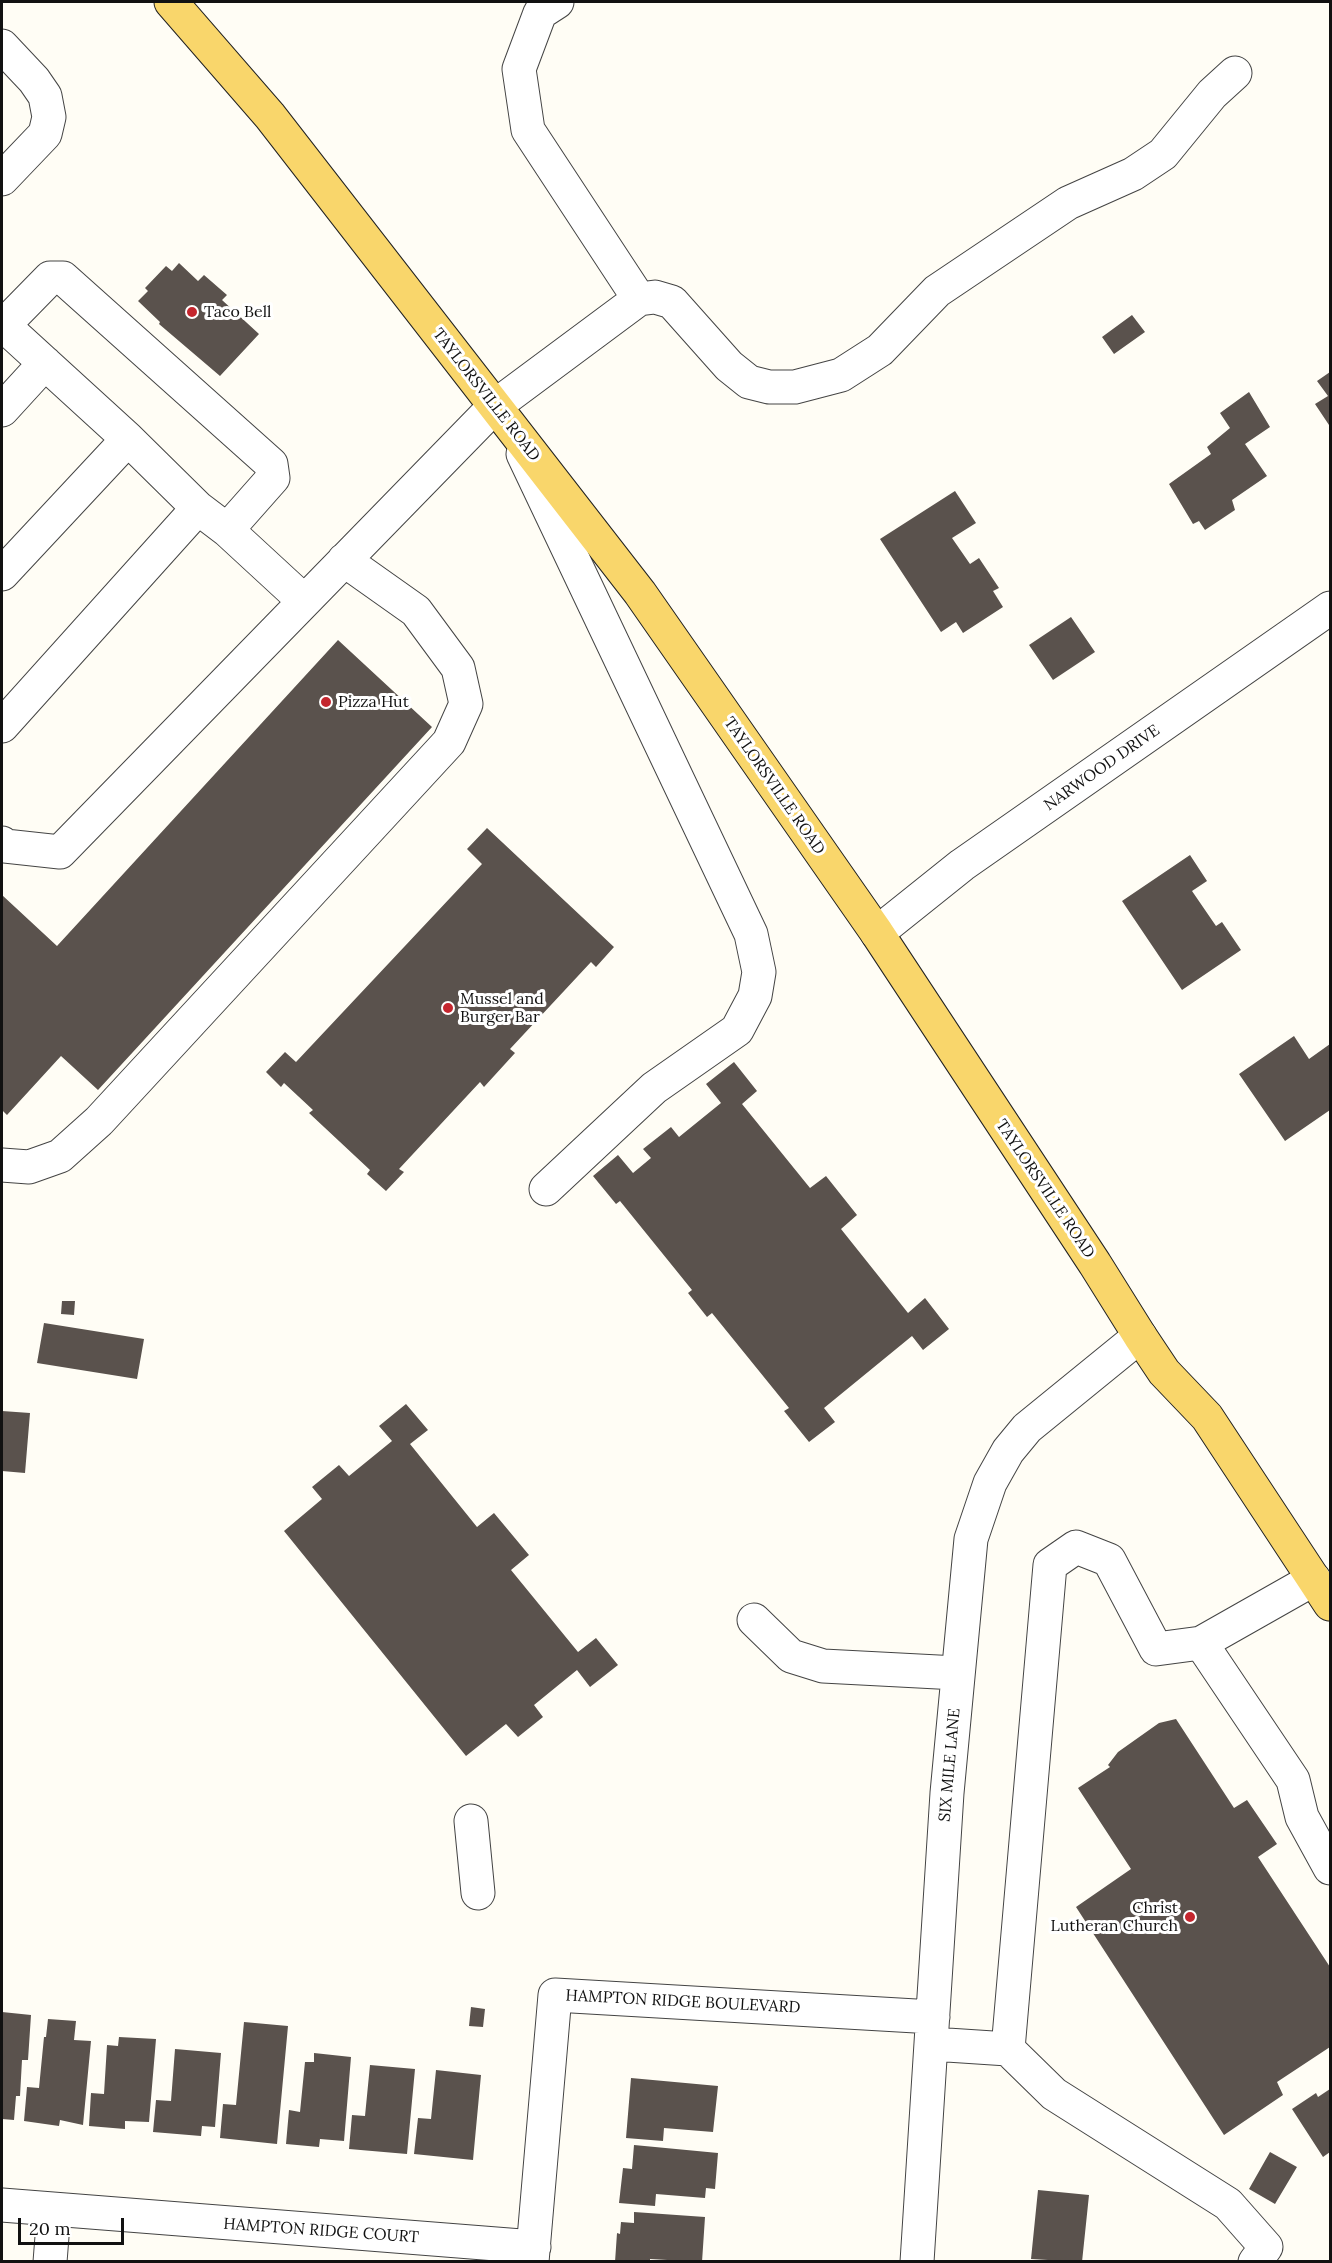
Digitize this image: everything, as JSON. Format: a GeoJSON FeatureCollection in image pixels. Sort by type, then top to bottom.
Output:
{"type":"FeatureCollection","features":[{"type":"Feature","properties":{"kind":"main road","name":"TAYLORSVILLE ROAD"},"geometry":{"type":"LineString","coordinates":[[171,2],[270,116],[640,593],[877,933],[1164,1372],[1207,1417],[1322,1592]]}},
{"type":"Feature","properties":{"kind":"street"},"geometry":{"type":"LineString","coordinates":[[557,2],[540,13],[519,69],[528,130],[639,299]]}},
{"type":"Feature","properties":{"kind":"street"},"geometry":{"type":"LineString","coordinates":[[2,46],[34,80],[45,96],[49,117],[45,134],[2,179]]}},
{"type":"Feature","properties":{"kind":"street"},"geometry":{"type":"LineString","coordinates":[[2,843],[5,846],[60,852],[344,560],[501,414],[639,299],[655,297],[672,302],[729,366],[750,382],[769,387],[795,387],[841,375],[880,350],[937,291],[1068,203],[1133,174],[1163,154],[1212,94],[1235,73]]}},
{"type":"Feature","properties":{"kind":"street"},"geometry":{"type":"LineString","coordinates":[[227,530],[273,478],[271,464],[63,278],[50,278],[2,325],[128,439],[198,508],[227,530],[304,601]]}},
{"type":"Feature","properties":{"kind":"street"},"geometry":{"type":"LineString","coordinates":[[2,410],[45,363]]}},
{"type":"Feature","properties":{"kind":"street"},"geometry":{"type":"LineString","coordinates":[[501,414],[751,934],[759,972],[755,996],[737,1030],[654,1088],[546,1189]]}},
{"type":"Feature","properties":{"kind":"street"},"geometry":{"type":"LineString","coordinates":[[2,574],[128,439]]}},
{"type":"Feature","properties":{"kind":"street"},"geometry":{"type":"LineString","coordinates":[[2,726],[198,508]]}},
{"type":"Feature","properties":{"kind":"street"},"geometry":{"type":"LineString","coordinates":[[2,1165],[29,1167],[60,1156],[99,1120],[449,742],[466,704],[458,668],[416,611],[344,560]]}},
{"type":"Feature","properties":{"kind":"street","name":"NARWOOD DRIVE"},"geometry":{"type":"LineString","coordinates":[[877,933],[962,865],[1330,608]]}},
{"type":"Feature","properties":{"kind":"street","name":"SIX MILE LANE"},"geometry":{"type":"LineString","coordinates":[[917,2262],[947,1793],[970,1548],[990,1483],[1008,1451],[1027,1428],[1140,1336]]}},
{"type":"Feature","properties":{"kind":"street"},"geometry":{"type":"LineString","coordinates":[[1008,2049],[1050,1565],[1076,1547],[1108,1560],[1156,1649],[1200,1643],[1322,1592]]}},
{"type":"Feature","properties":{"kind":"street"},"geometry":{"type":"LineString","coordinates":[[754,1620],[791,1656],[823,1666],[957,1673]]}},
{"type":"Feature","properties":{"kind":"street"},"geometry":{"type":"LineString","coordinates":[[1200,1643],[1293,1780],[1302,1816],[1330,1869]]}},
{"type":"Feature","properties":{"kind":"street"},"geometry":{"type":"LineString","coordinates":[[471,1821],[478,1893]]}},
{"type":"Feature","properties":{"kind":"street","name":"HAMPTON RIDGE BOULEVARD"},"geometry":{"type":"LineString","coordinates":[[533,2254],[555,1995],[933,2030]]}},
{"type":"Feature","properties":{"kind":"street"},"geometry":{"type":"LineString","coordinates":[[933,2030],[1008,2049],[1054,2094],[1228,2204],[1266,2247],[1255,2262]]}},
{"type":"Feature","properties":{"kind":"street","name":"HAMPTON RIDGE COURT"},"geometry":{"type":"LineString","coordinates":[[2,2205],[533,2254]]}},
{"type":"Feature","properties":{"kind":"street"},"geometry":{"type":"LineString","coordinates":[[50,2262],[54,2211]]}},
{"type":"Feature","properties":{"kind":"building","name":"Taco Bell"},"geometry":{"type":"Polygon","coordinates":[[[179,263],[198,281],[204,275],[227,295],[222,300],[259,334],[220,376],[159,324],[160,322],[138,301],[148,291],[145,288],[166,266],[172,271],[179,263]]]}},
{"type":"Feature","properties":{"kind":"building"},"geometry":{"type":"Polygon","coordinates":[[[1132,315],[1145,332],[1114,354],[1102,337],[1132,315]]]}},
{"type":"Feature","properties":{"kind":"building"},"geometry":{"type":"Polygon","coordinates":[[[1330,372],[1329,425],[1315,404],[1328,396],[1317,381],[1330,372]]]}},
{"type":"Feature","properties":{"kind":"building"},"geometry":{"type":"Polygon","coordinates":[[[1249,392],[1270,427],[1245,444],[1267,476],[1232,500],[1235,510],[1205,530],[1199,521],[1193,524],[1169,484],[1211,454],[1207,447],[1230,428],[1220,413],[1249,392]]]}},
{"type":"Feature","properties":{"kind":"building"},"geometry":{"type":"Polygon","coordinates":[[[955,491],[976,523],[952,538],[970,564],[979,558],[999,588],[993,591],[1003,607],[963,633],[956,622],[941,632],[880,539],[955,491]]]}},
{"type":"Feature","properties":{"kind":"building"},"geometry":{"type":"Polygon","coordinates":[[[1071,617],[1095,652],[1053,680],[1029,645],[1071,617]]]}},
{"type":"Feature","properties":{"kind":"building"},"geometry":{"type":"Polygon","coordinates":[[[338,640],[432,727],[98,1090],[61,1056],[7,1115],[2,1110],[2,895],[57,946],[338,640]]]}},
{"type":"Feature","properties":{"kind":"building","name":"Mussel and Burger Bar"},"geometry":{"type":"Polygon","coordinates":[[[487,828],[614,947],[596,967],[591,962],[510,1049],[515,1053],[484,1087],[480,1082],[399,1169],[404,1172],[386,1191],[367,1174],[370,1170],[309,1113],[313,1110],[284,1083],[281,1087],[266,1072],[285,1052],[296,1062],[482,864],[467,849],[487,828]]]}},
{"type":"Feature","properties":{"kind":"building"},"geometry":{"type":"Polygon","coordinates":[[[1190,855],[1207,881],[1192,891],[1216,926],[1222,922],[1241,950],[1182,990],[1122,901],[1190,855]]]}},
{"type":"Feature","properties":{"kind":"building"},"geometry":{"type":"Polygon","coordinates":[[[1294,1036],[1309,1059],[1330,1044],[1330,1110],[1285,1141],[1239,1074],[1294,1036]]]}},
{"type":"Feature","properties":{"kind":"building"},"geometry":{"type":"Polygon","coordinates":[[[734,1062],[757,1091],[742,1104],[810,1188],[826,1176],[857,1215],[841,1229],[908,1313],[925,1298],[949,1329],[923,1350],[912,1336],[824,1408],[835,1422],[809,1442],[784,1411],[789,1408],[712,1313],[707,1317],[688,1293],[692,1290],[620,1201],[616,1204],[593,1176],[618,1155],[633,1173],[651,1158],[643,1149],[671,1127],[679,1137],[721,1103],[706,1084],[734,1062]]]}},
{"type":"Feature","properties":{"kind":"building"},"geometry":{"type":"Polygon","coordinates":[[[62,1301],[75,1301],[74,1315],[61,1314],[62,1301]]]}},
{"type":"Feature","properties":{"kind":"building"},"geometry":{"type":"Polygon","coordinates":[[[44,1323],[144,1339],[137,1379],[37,1363],[44,1323]]]}},
{"type":"Feature","properties":{"kind":"building"},"geometry":{"type":"Polygon","coordinates":[[[406,1404],[428,1430],[410,1444],[477,1527],[494,1513],[529,1555],[511,1570],[578,1652],[596,1638],[618,1665],[590,1687],[577,1670],[534,1705],[543,1717],[518,1737],[506,1724],[466,1756],[284,1531],[322,1499],[312,1487],[339,1465],[349,1476],[392,1441],[379,1426],[406,1404]]]}},
{"type":"Feature","properties":{"kind":"building"},"geometry":{"type":"Polygon","coordinates":[[[2,1411],[30,1413],[25,1473],[2,1471],[2,1411]]]}},
{"type":"Feature","properties":{"kind":"building","name":"Christ Lutheran Church"},"geometry":{"type":"Polygon","coordinates":[[[1176,1719],[1234,1808],[1247,1800],[1277,1844],[1258,1857],[1330,1967],[1330,2047],[1277,2082],[1283,2095],[1224,2135],[1076,1907],[1131,1869],[1078,1788],[1110,1767],[1108,1765],[1118,1752],[1159,1723],[1176,1719]]]}},
{"type":"Feature","properties":{"kind":"building"},"geometry":{"type":"Polygon","coordinates":[[[471,2007],[485,2009],[483,2027],[469,2026],[471,2007]]]}},
{"type":"Feature","properties":{"kind":"building"},"geometry":{"type":"Polygon","coordinates":[[[2,2012],[31,2015],[28,2060],[22,2060],[20,2096],[16,2096],[14,2120],[2,2119],[2,2012]]]}},
{"type":"Feature","properties":{"kind":"building"},"geometry":{"type":"Polygon","coordinates":[[[48,2019],[76,2021],[74,2040],[91,2041],[83,2125],[60,2120],[59,2126],[24,2121],[27,2087],[39,2088],[48,2019]]]}},
{"type":"Feature","properties":{"kind":"building"},"geometry":{"type":"Polygon","coordinates":[[[244,2022],[288,2026],[277,2144],[220,2138],[223,2104],[236,2105],[244,2022]]]}},
{"type":"Feature","properties":{"kind":"building"},"geometry":{"type":"Polygon","coordinates":[[[119,2037],[156,2039],[149,2122],[125,2121],[125,2129],[89,2126],[91,2093],[104,2094],[107,2045],[118,2046],[119,2037]]]}},
{"type":"Feature","properties":{"kind":"building"},"geometry":{"type":"Polygon","coordinates":[[[175,2049],[221,2053],[215,2127],[202,2126],[201,2136],[153,2132],[156,2100],[171,2101],[175,2049]]]}},
{"type":"Feature","properties":{"kind":"building"},"geometry":{"type":"Polygon","coordinates":[[[314,2053],[351,2057],[344,2141],[320,2139],[319,2147],[286,2144],[289,2110],[300,2112],[305,2062],[314,2062],[314,2053]]]}},
{"type":"Feature","properties":{"kind":"building"},"geometry":{"type":"Polygon","coordinates":[[[370,2065],[415,2069],[407,2154],[349,2149],[352,2115],[365,2116],[370,2065]]]}},
{"type":"Feature","properties":{"kind":"building"},"geometry":{"type":"Polygon","coordinates":[[[436,2070],[481,2075],[473,2160],[414,2154],[418,2118],[431,2119],[436,2070]]]}},
{"type":"Feature","properties":{"kind":"building"},"geometry":{"type":"Polygon","coordinates":[[[631,2078],[718,2086],[713,2132],[664,2128],[663,2141],[626,2138],[631,2078]]]}},
{"type":"Feature","properties":{"kind":"building"},"geometry":{"type":"Polygon","coordinates":[[[1330,2089],[1330,2152],[1323,2157],[1292,2109],[1316,2093],[1318,2097],[1330,2089]]]}},
{"type":"Feature","properties":{"kind":"building"},"geometry":{"type":"Polygon","coordinates":[[[634,2145],[718,2153],[715,2189],[706,2188],[705,2198],[656,2194],[655,2206],[619,2203],[623,2168],[632,2169],[634,2145]]]}},
{"type":"Feature","properties":{"kind":"building"},"geometry":{"type":"Polygon","coordinates":[[[1270,2152],[1297,2167],[1275,2204],[1249,2189],[1270,2152]]]}},
{"type":"Feature","properties":{"kind":"building"},"geometry":{"type":"Polygon","coordinates":[[[1038,2190],[1089,2195],[1082,2262],[1031,2259],[1038,2190]]]}},
{"type":"Feature","properties":{"kind":"building"},"geometry":{"type":"Polygon","coordinates":[[[634,2212],[705,2217],[702,2262],[650,2259],[650,2262],[615,2262],[617,2233],[620,2234],[621,2222],[634,2223],[634,2212]]]}},
{"type":"Feature","properties":{"kind":"place","name":"Taco Bell"},"geometry":{"type":"Point","coordinates":[192,312]}},
{"type":"Feature","properties":{"kind":"place","name":"Pizza Hut"},"geometry":{"type":"Point","coordinates":[326,702]}},
{"type":"Feature","properties":{"kind":"place","name":"Mussel and Burger Bar"},"geometry":{"type":"Point","coordinates":[448,1008]}},
{"type":"Feature","properties":{"kind":"place","name":"Christ Lutheran Church"},"geometry":{"type":"Point","coordinates":[1190,1917]}}]}
